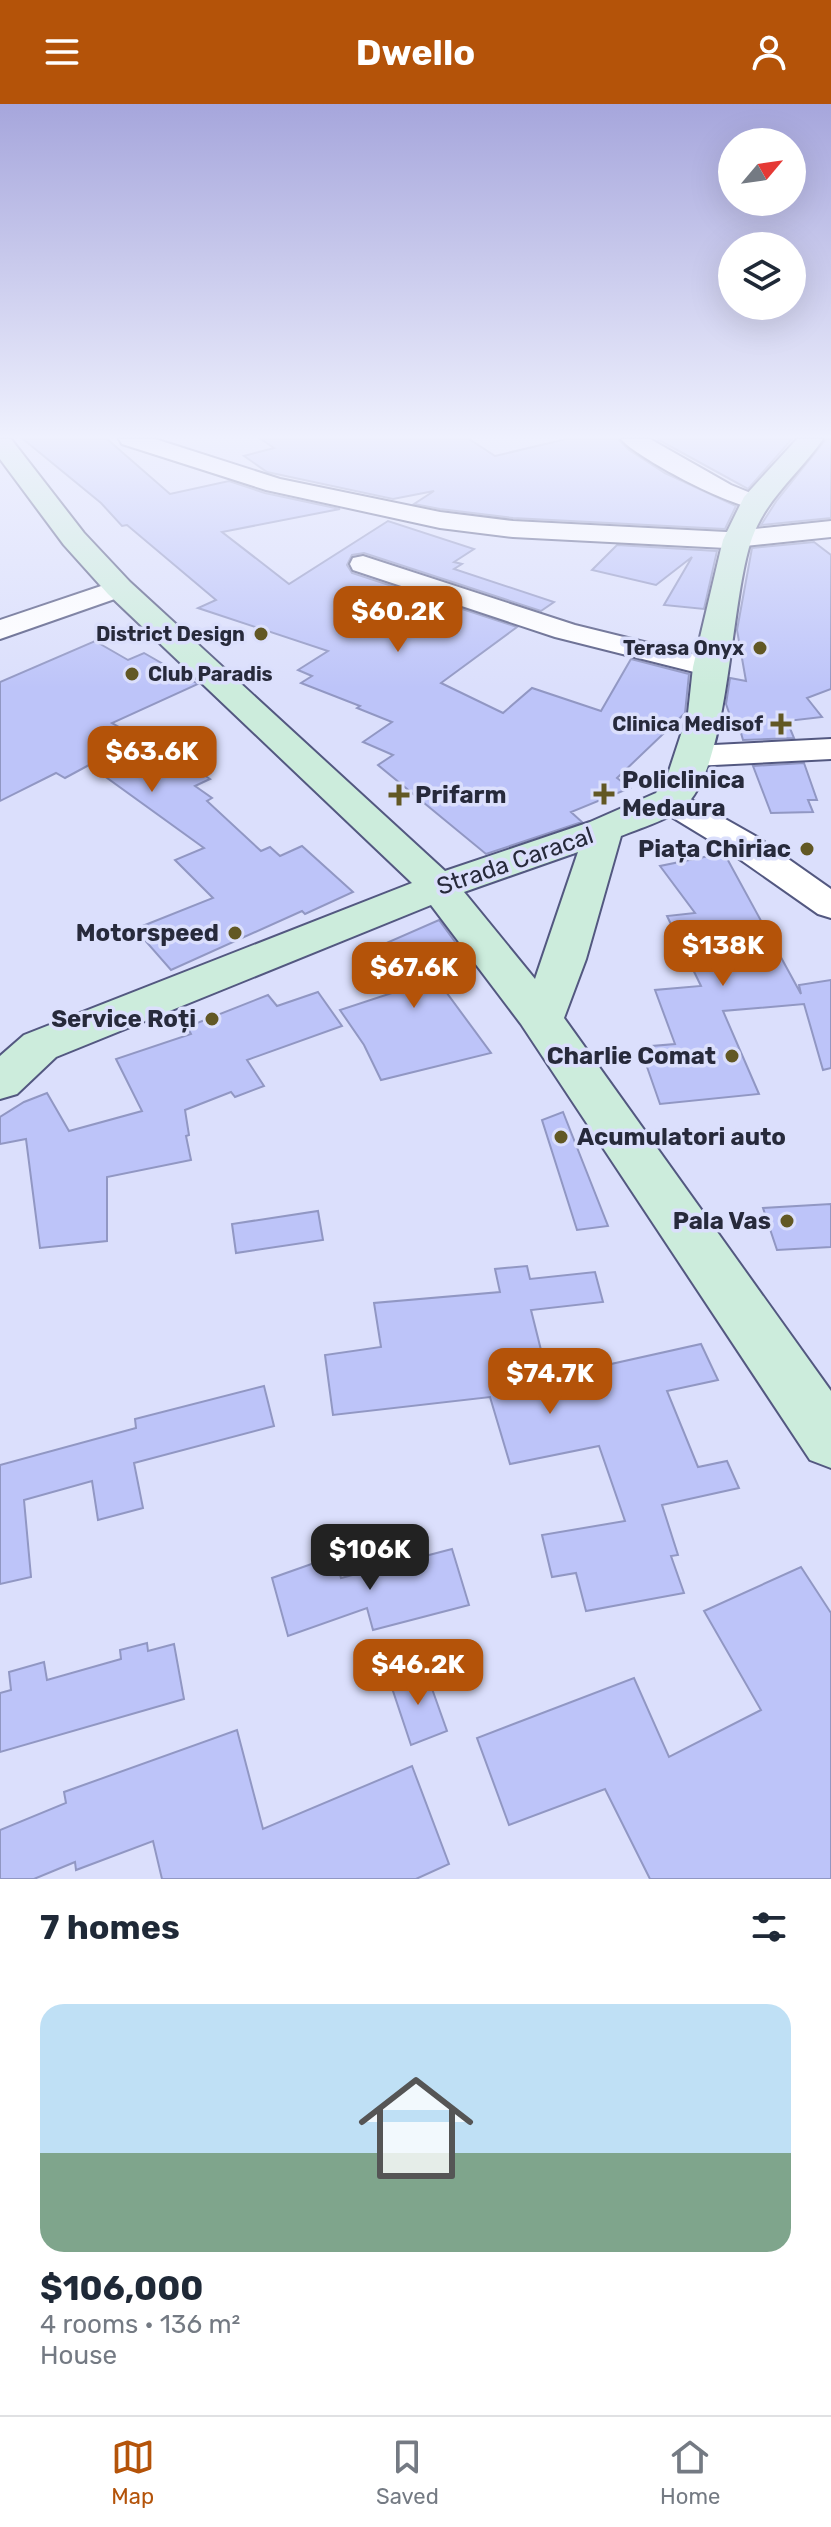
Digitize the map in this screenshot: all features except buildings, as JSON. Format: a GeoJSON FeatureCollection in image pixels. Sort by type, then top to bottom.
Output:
{"type":"FeatureCollection","features":[{"type":"Feature","properties":{"kind":"main road"},"geometry":{"type":"LineString","coordinates":[[61,522],[119,588],[413,860],[438,887],[542,1017],[788,1373],[831,1441]]}},
{"type":"Feature","properties":{"kind":"main road"},"geometry":{"type":"LineString","coordinates":[[669,801],[694,756],[737,540],[745,522]]}},
{"type":"Feature","properties":{"kind":"main road","name":"Strada Caracal"},"geometry":{"type":"LineString","coordinates":[[0,1082],[40,1046],[438,887],[604,830],[669,801]]}},
{"type":"Feature","properties":{"kind":"main road"},"geometry":{"type":"LineString","coordinates":[[542,1017],[565,959],[604,830]]}},
{"type":"Feature","properties":{"kind":"street"},"geometry":{"type":"LineString","coordinates":[[460,522],[626,537],[737,540],[831,529]]}},
{"type":"Feature","properties":{"kind":"street"},"geometry":{"type":"LineString","coordinates":[[363,564],[565,631],[710,667]]}},
{"type":"Feature","properties":{"kind":"street"},"geometry":{"type":"LineString","coordinates":[[0,630],[119,588]]}},
{"type":"Feature","properties":{"kind":"street"},"geometry":{"type":"LineString","coordinates":[[694,756],[831,749]]}},
{"type":"Feature","properties":{"kind":"street"},"geometry":{"type":"LineString","coordinates":[[669,801],[744,845],[831,906]]}},
{"type":"Feature","properties":{"kind":"place","name":"District Design"},"geometry":{"type":"Point","coordinates":[261,634]}},
{"type":"Feature","properties":{"kind":"place","name":"Terasa Onyx"},"geometry":{"type":"Point","coordinates":[760,648]}},
{"type":"Feature","properties":{"kind":"place","name":"Club Paradis"},"geometry":{"type":"Point","coordinates":[132,674]}},
{"type":"Feature","properties":{"kind":"place","name":"Clinica Medisof"},"geometry":{"type":"Point","coordinates":[781,724]}},
{"type":"Feature","properties":{"kind":"place","name":"Policlinica Medaura"},"geometry":{"type":"Point","coordinates":[604,794]}},
{"type":"Feature","properties":{"kind":"place","name":"Prifarm"},"geometry":{"type":"Point","coordinates":[399,795]}},
{"type":"Feature","properties":{"kind":"place","name":"Piața Chiriac"},"geometry":{"type":"Point","coordinates":[807,849]}},
{"type":"Feature","properties":{"kind":"place","name":"Motorspeed"},"geometry":{"type":"Point","coordinates":[235,933]}},
{"type":"Feature","properties":{"kind":"place","name":"Service Roți"},"geometry":{"type":"Point","coordinates":[212,1019]}},
{"type":"Feature","properties":{"kind":"place","name":"Charlie Comat"},"geometry":{"type":"Point","coordinates":[732,1056]}},
{"type":"Feature","properties":{"kind":"place","name":"Acumulatori auto"},"geometry":{"type":"Point","coordinates":[561,1137]}},
{"type":"Feature","properties":{"kind":"place","name":"Pala Vas"},"geometry":{"type":"Point","coordinates":[787,1221]}}]}
